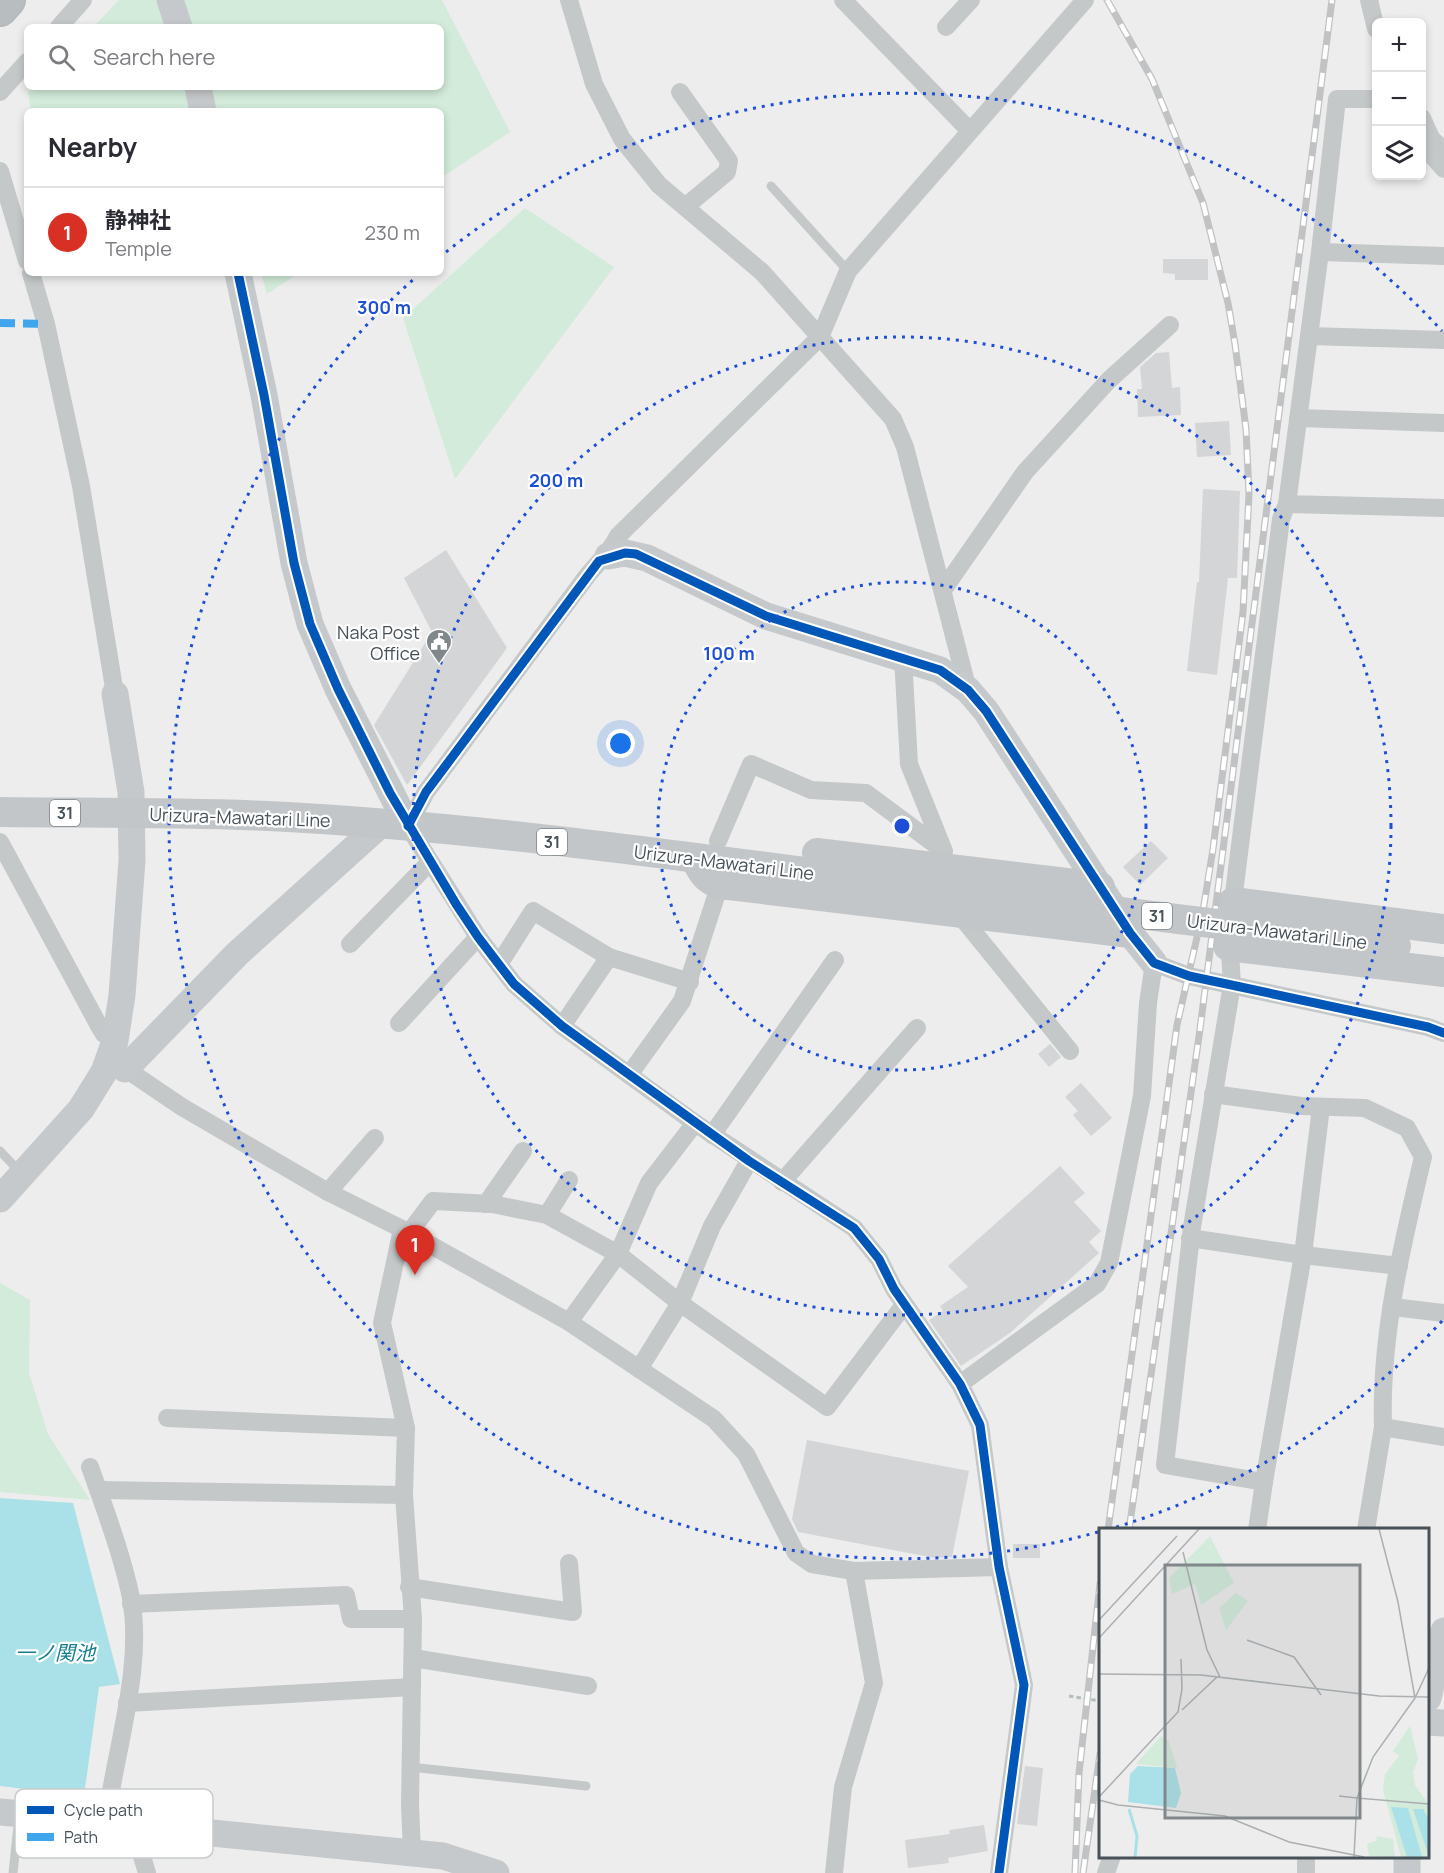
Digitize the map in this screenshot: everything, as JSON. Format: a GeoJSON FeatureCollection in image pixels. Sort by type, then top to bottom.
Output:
{"type":"FeatureCollection","features":[{"type":"Feature","properties":{"kind":"highway"},"geometry":{"type":"LineString","coordinates":[[0,9],[8,0]]}},
{"type":"Feature","properties":{"kind":"main road","name":"Urizura-Mawatari Line"},"geometry":{"type":"LineString","coordinates":[[0,813],[268,816],[707,850],[919,887],[1444,952]]}},
{"type":"Feature","properties":{"kind":"main road"},"geometry":{"type":"LineString","coordinates":[[1100,887],[951,860],[707,850],[702,872],[710,881],[720,885],[1130,933]]}},
{"type":"Feature","properties":{"kind":"main road"},"geometry":{"type":"LineString","coordinates":[[1233,902],[1444,929]]}},
{"type":"Feature","properties":{"kind":"main road"},"geometry":{"type":"LineString","coordinates":[[1228,946],[1444,972]]}},
{"type":"Feature","properties":{"kind":"street"},"geometry":{"type":"LineString","coordinates":[[62,24],[83,0]]}},
{"type":"Feature","properties":{"kind":"street"},"geometry":{"type":"LineString","coordinates":[[170,0],[177,24]]}},
{"type":"Feature","properties":{"kind":"street"},"geometry":{"type":"LineString","coordinates":[[569,0],[594,84],[622,139],[659,185],[762,272],[893,419],[905,447],[944,590],[968,690]]}},
{"type":"Feature","properties":{"kind":"street"},"geometry":{"type":"LineString","coordinates":[[843,0],[969,130]]}},
{"type":"Feature","properties":{"kind":"street"},"geometry":{"type":"LineString","coordinates":[[946,27],[971,0]]}},
{"type":"Feature","properties":{"kind":"street"},"geometry":{"type":"LineString","coordinates":[[608,556],[618,536],[820,337],[848,271],[1085,0]]}},
{"type":"Feature","properties":{"kind":"street"},"geometry":{"type":"LineString","coordinates":[[1369,0],[1374,18]]}},
{"type":"Feature","properties":{"kind":"street"},"geometry":{"type":"LineString","coordinates":[[0,92],[24,65]]}},
{"type":"Feature","properties":{"kind":"street"},"geometry":{"type":"LineString","coordinates":[[199,90],[202,108]]}},
{"type":"Feature","properties":{"kind":"street"},"geometry":{"type":"LineString","coordinates":[[680,92],[729,161],[727,172],[685,207]]}},
{"type":"Feature","properties":{"kind":"street"},"geometry":{"type":"LineString","coordinates":[[1264,1482],[1165,1466],[1190,1238],[1232,984],[1228,946],[1233,902],[1281,519],[1287,504],[1320,252],[1336,99],[1372,99]]}},
{"type":"Feature","properties":{"kind":"street"},"geometry":{"type":"LineString","coordinates":[[1426,126],[1431,138],[1444,151]]}},
{"type":"Feature","properties":{"kind":"street"},"geometry":{"type":"LineString","coordinates":[[1426,149],[1444,169]]}},
{"type":"Feature","properties":{"kind":"street"},"geometry":{"type":"LineString","coordinates":[[0,171],[24,251]]}},
{"type":"Feature","properties":{"kind":"street"},"geometry":{"type":"LineString","coordinates":[[1320,252],[1444,256]]}},
{"type":"Feature","properties":{"kind":"street"},"geometry":{"type":"LineString","coordinates":[[32,276],[46,324],[81,486],[130,792],[129,917],[117,1056]]}},
{"type":"Feature","properties":{"kind":"street"},"geometry":{"type":"LineString","coordinates":[[239,276],[294,563],[310,624],[394,825],[430,862],[478,937],[514,984],[562,1026],[695,1123],[749,1161],[854,1228],[879,1259],[904,1305],[960,1384],[980,1425],[999,1567],[1024,1685],[999,1873]]}},
{"type":"Feature","properties":{"kind":"street"},"geometry":{"type":"LineString","coordinates":[[944,590],[1025,472],[1109,380],[1170,325]]}},
{"type":"Feature","properties":{"kind":"street"},"geometry":{"type":"LineString","coordinates":[[1309,336],[1444,340]]}},
{"type":"Feature","properties":{"kind":"street"},"geometry":{"type":"LineString","coordinates":[[1298,418],[1444,423]]}},
{"type":"Feature","properties":{"kind":"street"},"geometry":{"type":"LineString","coordinates":[[1287,504],[1444,508]]}},
{"type":"Feature","properties":{"kind":"street"},"geometry":{"type":"LineString","coordinates":[[0,1199],[81,1109],[117,1056],[394,825],[426,792],[599,561],[608,556],[625,554],[647,558],[766,616],[940,670],[968,690],[1007,742],[1130,933],[1154,963],[1189,976],[1428,1027],[1444,1033]]}},
{"type":"Feature","properties":{"kind":"street"},"geometry":{"type":"LineString","coordinates":[[903,657],[909,764],[951,860]]}},
{"type":"Feature","properties":{"kind":"street"},"geometry":{"type":"LineString","coordinates":[[707,850],[751,764],[811,790],[866,793],[951,860]]}},
{"type":"Feature","properties":{"kind":"street"},"geometry":{"type":"LineString","coordinates":[[0,842],[117,1056],[182,1107],[328,1192],[406,1231],[568,1322],[714,1419],[746,1454],[796,1553],[812,1564],[854,1571],[999,1567]]}},
{"type":"Feature","properties":{"kind":"street"},"geometry":{"type":"LineString","coordinates":[[350,944],[430,862]]}},
{"type":"Feature","properties":{"kind":"street"},"geometry":{"type":"LineString","coordinates":[[629,1074],[682,1000],[690,982],[720,885]]}},
{"type":"Feature","properties":{"kind":"street"},"geometry":{"type":"LineString","coordinates":[[499,964],[533,911],[609,957],[690,982]]}},
{"type":"Feature","properties":{"kind":"street"},"geometry":{"type":"LineString","coordinates":[[959,914],[1070,1051]]}},
{"type":"Feature","properties":{"kind":"street"},"geometry":{"type":"LineString","coordinates":[[399,1023],[478,937]]}},
{"type":"Feature","properties":{"kind":"street"},"geometry":{"type":"LineString","coordinates":[[562,1026],[609,957]]}},
{"type":"Feature","properties":{"kind":"street"},"geometry":{"type":"LineString","coordinates":[[712,1135],[835,960]]}},
{"type":"Feature","properties":{"kind":"street"},"geometry":{"type":"LineString","coordinates":[[960,1384],[1097,1284],[1109,1263],[1142,1096],[1148,1004],[1154,963]]}},
{"type":"Feature","properties":{"kind":"street"},"geometry":{"type":"LineString","coordinates":[[782,1182],[917,1028]]}},
{"type":"Feature","properties":{"kind":"street"},"geometry":{"type":"LineString","coordinates":[[1214,1094],[1321,1107],[1365,1108],[1407,1128],[1423,1157],[1398,1266],[1382,1393],[1383,1427],[1366,1528]]}},
{"type":"Feature","properties":{"kind":"street"},"geometry":{"type":"LineString","coordinates":[[1257,1528],[1303,1254],[1321,1107]]}},
{"type":"Feature","properties":{"kind":"street"},"geometry":{"type":"LineString","coordinates":[[568,1322],[618,1254],[649,1183],[695,1123]]}},
{"type":"Feature","properties":{"kind":"street"},"geometry":{"type":"LineString","coordinates":[[328,1192],[375,1138]]}},
{"type":"Feature","properties":{"kind":"street"},"geometry":{"type":"LineString","coordinates":[[486,1204],[523,1151]]}},
{"type":"Feature","properties":{"kind":"street"},"geometry":{"type":"LineString","coordinates":[[639,1369],[680,1303],[712,1226],[749,1161]]}},
{"type":"Feature","properties":{"kind":"street"},"geometry":{"type":"LineString","coordinates":[[547,1215],[568,1180]]}},
{"type":"Feature","properties":{"kind":"street"},"geometry":{"type":"LineString","coordinates":[[411,1853],[413,1619],[404,1495],[406,1428],[382,1323],[406,1231],[433,1201],[486,1204],[547,1215],[618,1254],[680,1303],[826,1407],[904,1305]]}},
{"type":"Feature","properties":{"kind":"street"},"geometry":{"type":"LineString","coordinates":[[1190,1238],[1398,1266]]}},
{"type":"Feature","properties":{"kind":"street"},"geometry":{"type":"LineString","coordinates":[[1393,1307],[1444,1313]]}},
{"type":"Feature","properties":{"kind":"street"},"geometry":{"type":"LineString","coordinates":[[167,1418],[406,1428]]}},
{"type":"Feature","properties":{"kind":"street"},"geometry":{"type":"LineString","coordinates":[[1383,1427],[1444,1437]]}},
{"type":"Feature","properties":{"kind":"street"},"geometry":{"type":"LineString","coordinates":[[90,1467],[131,1604],[133,1635],[127,1703],[112,1789]]}},
{"type":"Feature","properties":{"kind":"street"},"geometry":{"type":"LineString","coordinates":[[98,1490],[404,1495]]}},
{"type":"Feature","properties":{"kind":"street"},"geometry":{"type":"LineString","coordinates":[[409,1587],[573,1612],[569,1563]]}},
{"type":"Feature","properties":{"kind":"street"},"geometry":{"type":"LineString","coordinates":[[834,1873],[843,1787],[861,1735],[874,1683],[854,1571]]}},
{"type":"Feature","properties":{"kind":"street"},"geometry":{"type":"LineString","coordinates":[[131,1604],[346,1595],[351,1619],[413,1619]]}},
{"type":"Feature","properties":{"kind":"street"},"geometry":{"type":"LineString","coordinates":[[1429,1694],[1444,1631]]}},
{"type":"Feature","properties":{"kind":"street"},"geometry":{"type":"LineString","coordinates":[[413,1658],[588,1686]]}},
{"type":"Feature","properties":{"kind":"street"},"geometry":{"type":"LineString","coordinates":[[127,1703],[411,1687]]}},
{"type":"Feature","properties":{"kind":"street"},"geometry":{"type":"LineString","coordinates":[[1429,1722],[1444,1723]]}},
{"type":"Feature","properties":{"kind":"street"},"geometry":{"type":"LineString","coordinates":[[213,1834],[443,1856],[474,1864],[496,1873]]}},
{"type":"Feature","properties":{"kind":"street"},"geometry":{"type":"LineString","coordinates":[[143,1858],[147,1873]]}},
{"type":"Feature","properties":{"kind":"street"},"geometry":{"type":"LineString","coordinates":[[1106,1873],[1112,1858]]}},
{"type":"Feature","properties":{"kind":"lane"},"geometry":{"type":"LineString","coordinates":[[771,186],[848,271]]}},
{"type":"Feature","properties":{"kind":"lane"},"geometry":{"type":"LineString","coordinates":[[0,1151],[24,1175]]}},
{"type":"Feature","properties":{"kind":"lane"},"geometry":{"type":"LineString","coordinates":[[410,1767],[586,1786]]}},
{"type":"Feature","properties":{"kind":"lane"},"geometry":{"type":"LineString","coordinates":[[10,1813],[13,1873]]}},
{"type":"Feature","properties":{"kind":"path"},"geometry":{"type":"LineString","coordinates":[[1069,1696],[1099,1701]]}},
{"type":"Feature","properties":{"kind":"green space"},"geometry":{"type":"Polygon","coordinates":[[[119,0],[442,0],[510,132],[444,176],[444,108],[31,108],[28,92],[30,90],[444,90],[444,24],[96,24],[119,0]]]}},
{"type":"Feature","properties":{"kind":"green space"},"geometry":{"type":"Polygon","coordinates":[[[525,208],[614,267],[455,479],[403,318],[525,208]]]}},
{"type":"Feature","properties":{"kind":"green space"},"geometry":{"type":"Polygon","coordinates":[[[262,276],[294,276],[267,294],[262,276]]]}},
{"type":"Feature","properties":{"kind":"green space"},"geometry":{"type":"Polygon","coordinates":[[[0,1283],[30,1300],[29,1373],[48,1434],[90,1500],[0,1492],[0,1283]]]}},
{"type":"Feature","properties":{"kind":"water","name":"一ノ関池"},"geometry":{"type":"Polygon","coordinates":[[[0,1498],[73,1503],[120,1684],[99,1687],[85,1789],[25,1789],[0,1786],[0,1498]]]}},
{"type":"Feature","properties":{"kind":"building"},"geometry":{"type":"Polygon","coordinates":[[[1163,259],[1208,259],[1208,280],[1175,280],[1175,274],[1163,273],[1163,259]]]}},
{"type":"Feature","properties":{"kind":"building"},"geometry":{"type":"Polygon","coordinates":[[[1169,352],[1172,388],[1180,387],[1181,415],[1138,417],[1137,389],[1142,389],[1140,367],[1156,353],[1169,352]]]}},
{"type":"Feature","properties":{"kind":"building"},"geometry":{"type":"Polygon","coordinates":[[[1229,421],[1231,455],[1197,457],[1195,423],[1229,421]]]}},
{"type":"Feature","properties":{"kind":"building"},"geometry":{"type":"Polygon","coordinates":[[[1203,489],[1240,491],[1237,578],[1228,578],[1217,675],[1187,671],[1197,582],[1199,582],[1203,489]]]}},
{"type":"Feature","properties":{"kind":"building"},"geometry":{"type":"Polygon","coordinates":[[[446,550],[507,648],[407,785],[374,725],[432,632],[404,578],[446,550]]]}},
{"type":"Feature","properties":{"kind":"building"},"geometry":{"type":"Polygon","coordinates":[[[1151,841],[1168,858],[1140,885],[1123,867],[1151,841]]]}},
{"type":"Feature","properties":{"kind":"building"},"geometry":{"type":"Polygon","coordinates":[[[1050,1044],[1061,1057],[1049,1067],[1038,1054],[1050,1044]]]}},
{"type":"Feature","properties":{"kind":"building"},"geometry":{"type":"Polygon","coordinates":[[[1081,1083],[1112,1118],[1091,1136],[1073,1115],[1078,1111],[1065,1097],[1081,1083]]]}},
{"type":"Feature","properties":{"kind":"building"},"geometry":{"type":"Polygon","coordinates":[[[1060,1166],[1085,1193],[1074,1202],[1101,1231],[1089,1242],[1099,1253],[1010,1333],[961,1366],[929,1320],[943,1311],[940,1306],[968,1287],[948,1266],[1060,1166]]]}},
{"type":"Feature","properties":{"kind":"building"},"geometry":{"type":"Polygon","coordinates":[[[807,1440],[969,1471],[952,1557],[935,1558],[798,1532],[792,1519],[807,1440]]]}},
{"type":"Feature","properties":{"kind":"building"},"geometry":{"type":"Polygon","coordinates":[[[1013,1544],[1040,1544],[1040,1558],[1013,1558],[1013,1544]]]}},
{"type":"Feature","properties":{"kind":"building"},"geometry":{"type":"Polygon","coordinates":[[[1025,1766],[1043,1768],[1037,1826],[1017,1824],[1025,1766]]]}},
{"type":"Feature","properties":{"kind":"building"},"geometry":{"type":"Polygon","coordinates":[[[984,1825],[988,1851],[948,1858],[949,1863],[908,1868],[905,1840],[950,1834],[949,1830],[984,1825]]]}},
{"type":"Feature","properties":{"kind":"railway"},"geometry":{"type":"LineString","coordinates":[[1107,0],[1152,79],[1203,203],[1228,303],[1235,344],[1246,429],[1249,494],[1243,612],[1213,849],[1203,911],[1177,1025],[1108,1528]]}},
{"type":"Feature","properties":{"kind":"railway"},"geometry":{"type":"LineString","coordinates":[[1129,1528],[1200,1029],[1332,0]]}},
{"type":"Feature","properties":{"kind":"railway"},"geometry":{"type":"LineString","coordinates":[[1075,1873],[1079,1773],[1099,1593]]}},
{"type":"Feature","properties":{"kind":"railway"},"geometry":{"type":"LineString","coordinates":[[1083,1873],[1099,1761]]}},
{"type":"Feature","properties":{"kind":"marked path"},"geometry":{"type":"LineString","coordinates":[[0,323],[46,324]]}},
{"type":"Feature","properties":{"kind":"cycle path"},"geometry":{"type":"LineString","coordinates":[[239,276],[264,395],[294,563],[310,624],[338,689],[390,793],[456,904],[514,984],[562,1026],[749,1161],[854,1228],[879,1259],[894,1289],[960,1384],[980,1425],[999,1567],[1024,1685],[999,1873]]}},
{"type":"Feature","properties":{"kind":"cycle path"},"geometry":{"type":"LineString","coordinates":[[408,826],[426,792],[599,561],[625,553],[636,554],[766,616],[940,670],[968,690],[986,711],[1130,933],[1154,963],[1189,976],[1428,1027],[1444,1033]]}},
{"type":"Feature","properties":{"kind":"place","name":"Naka Post Office"},"geometry":{"type":"Point","coordinates":[439,665]}},
{"type":"Feature","properties":{"kind":"place","name":"静神社"},"geometry":{"type":"Point","coordinates":[415,1275]}}]}
